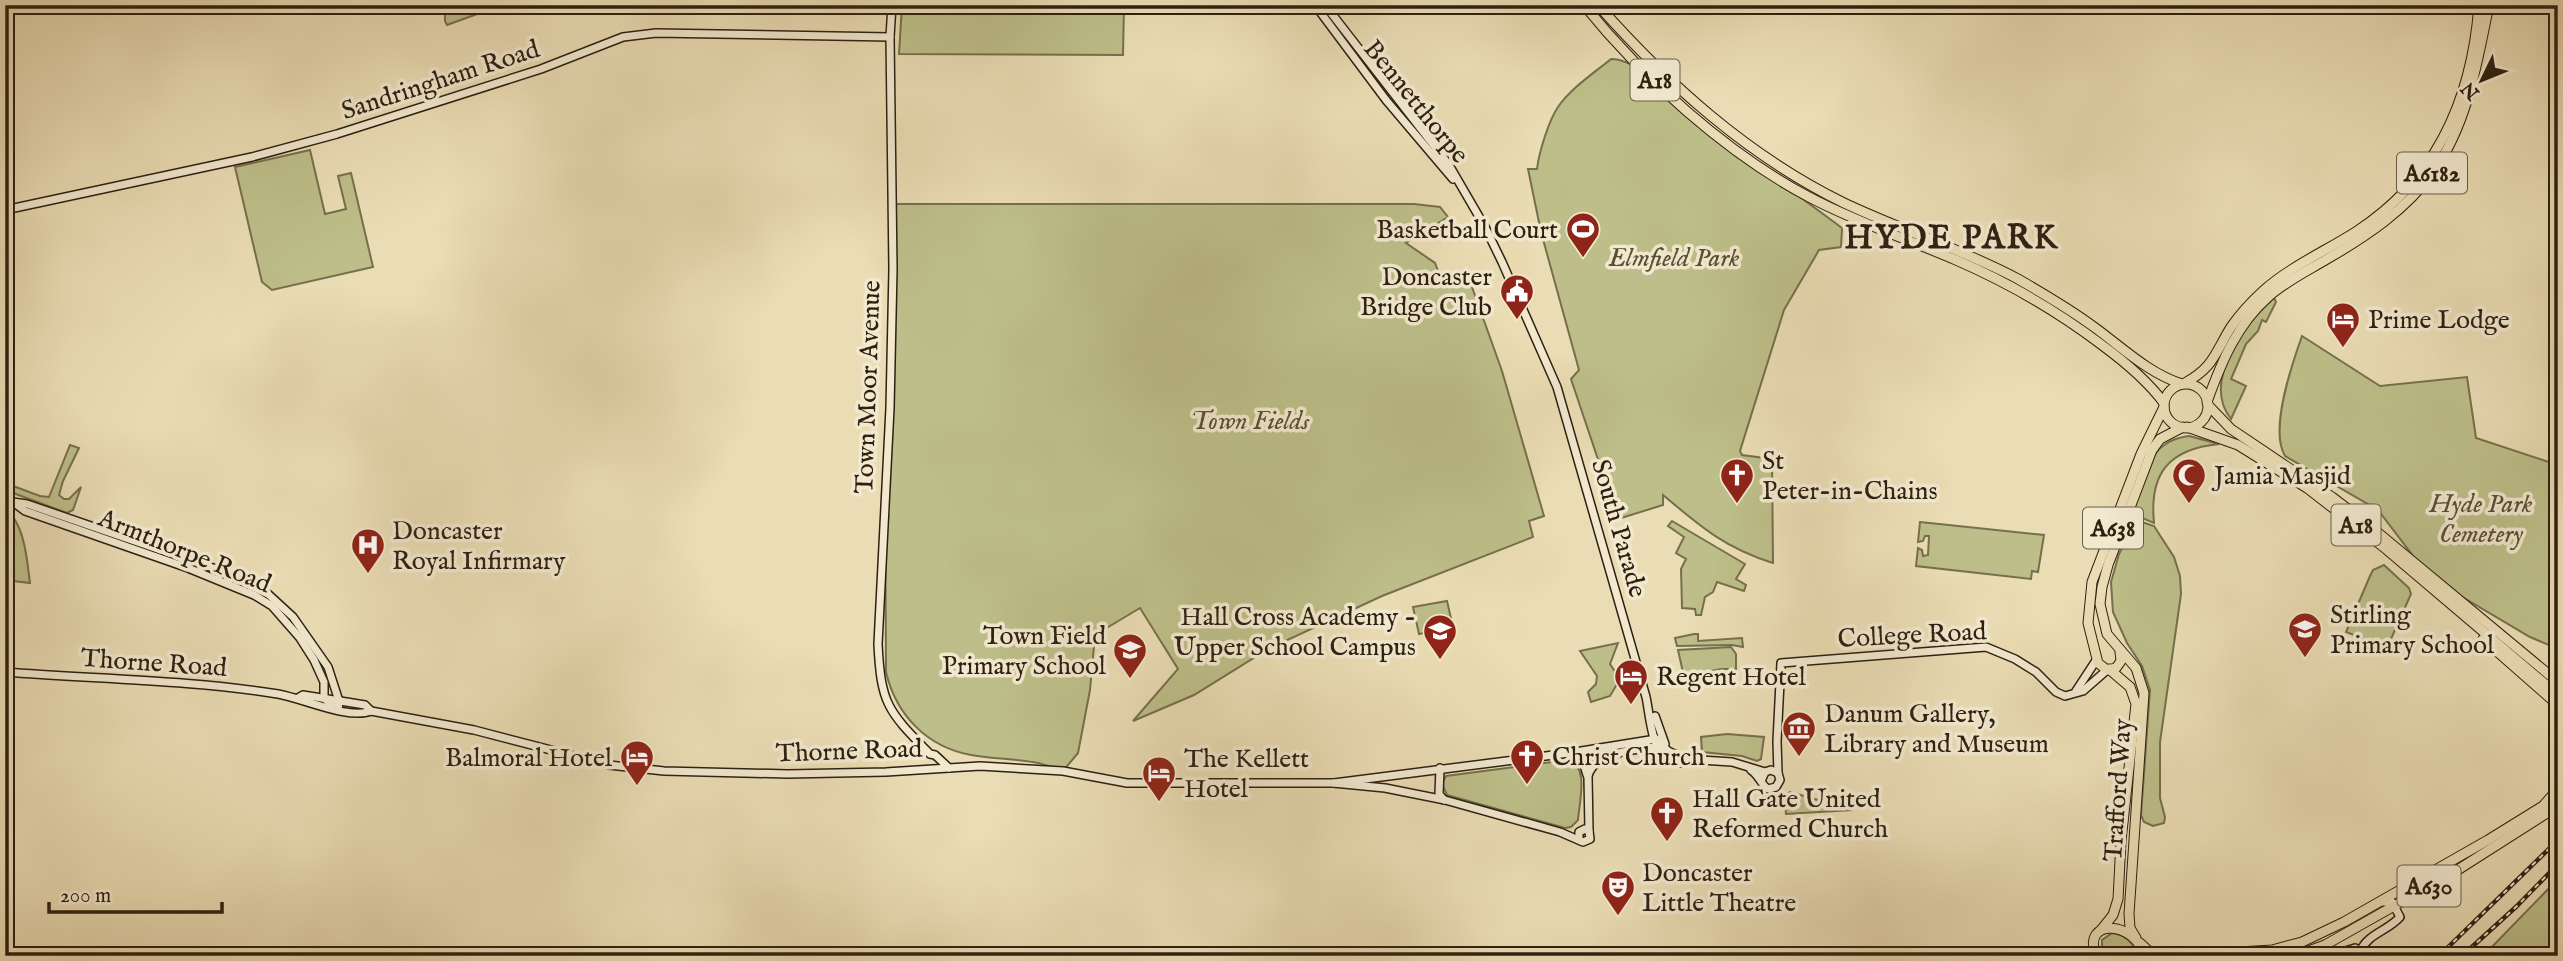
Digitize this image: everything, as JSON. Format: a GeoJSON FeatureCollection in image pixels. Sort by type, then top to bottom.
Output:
{"type":"FeatureCollection","features":[{"type":"Feature","properties":{"kind":"highway","name":"A18"},"geometry":{"type":"LineString","coordinates":[[1584,5],[1623,50],[1674,98],[1749,159],[1809,197],[1984,272],[2030,297],[2111,352],[2144,379],[2164,405]]}},
{"type":"Feature","properties":{"kind":"highway","name":"A18"},"geometry":{"type":"LineString","coordinates":[[1598,5],[1700,108],[1769,160],[1844,203],[2016,278],[2092,325],[2157,374],[2184,384]]}},
{"type":"Feature","properties":{"kind":"highway","name":"A6182"},"geometry":{"type":"LineString","coordinates":[[2184,384],[2207,369],[2243,311],[2273,282],[2375,219],[2415,182],[2432,159],[2455,115],[2466,80],[2479,5]]}},
{"type":"Feature","properties":{"kind":"highway","name":"A6182"},"geometry":{"type":"LineString","coordinates":[[2208,404],[2235,337],[2267,298],[2290,280],[2372,231],[2412,197],[2434,170],[2463,115],[2474,79],[2489,5]]}},
{"type":"Feature","properties":{"kind":"highway"},"geometry":{"type":"LineString","coordinates":[[2184,384],[2196,386],[2208,404],[2202,420],[2185,427],[2172,423],[2166,415],[2164,405],[2171,389],[2184,384]]}},
{"type":"Feature","properties":{"kind":"highway","name":"A18"},"geometry":{"type":"LineString","coordinates":[[2208,404],[2231,429],[2365,522],[2558,682]]}},
{"type":"Feature","properties":{"kind":"highway","name":"Trafford Way"},"geometry":{"type":"LineString","coordinates":[[2101,930],[2113,915],[2118,899],[2121,841],[2136,704],[2130,687],[2108,669],[2100,666],[2088,622],[2092,582],[2141,454],[2164,405]]}},
{"type":"Feature","properties":{"kind":"highway","name":"A18"},"geometry":{"type":"LineString","coordinates":[[2185,427],[2220,437],[2260,458],[2338,511],[2558,695]]}},
{"type":"Feature","properties":{"kind":"highway","name":"Trafford Way"},"geometry":{"type":"LineString","coordinates":[[2138,940],[2130,928],[2129,915],[2144,693],[2136,668],[2107,634],[2100,604],[2108,565],[2152,450],[2160,439],[2185,427]]}},
{"type":"Feature","properties":{"kind":"highway","name":"A18"},"geometry":{"type":"LineString","coordinates":[[2426,582],[2486,642],[2558,705]]}},
{"type":"Feature","properties":{"kind":"highway"},"geometry":{"type":"LineString","coordinates":[[2097,657],[2105,646],[2119,650],[2119,665],[2108,669]]}},
{"type":"Feature","properties":{"kind":"highway","name":"A630"},"geometry":{"type":"LineString","coordinates":[[2174,956],[2272,950],[2294,945],[2344,922],[2437,871],[2536,811],[2558,789]]}},
{"type":"Feature","properties":{"kind":"highway","name":"A630"},"geometry":{"type":"LineString","coordinates":[[2295,956],[2325,945],[2478,858],[2558,806]]}},
{"type":"Feature","properties":{"kind":"highway"},"geometry":{"type":"LineString","coordinates":[[2101,930],[2118,929],[2138,940],[2150,952],[2162,956]]}},
{"type":"Feature","properties":{"kind":"highway","name":"A638"},"geometry":{"type":"LineString","coordinates":[[2096,956],[2093,941],[2101,930]]}},
{"type":"Feature","properties":{"kind":"highway","name":"A638"},"geometry":{"type":"LineString","coordinates":[[2138,940],[2144,956]]}},
{"type":"Feature","properties":{"kind":"street","name":"Town Moor Avenue"},"geometry":{"type":"LineString","coordinates":[[892,5],[890,37],[893,269],[890,408],[878,644],[880,679],[892,713],[930,754],[935,755],[949,768]]}},
{"type":"Feature","properties":{"kind":"street","name":"Bennetthorpe"},"geometry":{"type":"LineString","coordinates":[[1315,5],[1386,100],[1463,190]]}},
{"type":"Feature","properties":{"kind":"street","name":"Bennetthorpe"},"geometry":{"type":"LineString","coordinates":[[1325,5],[1449,165],[1485,227],[1551,371]]}},
{"type":"Feature","properties":{"kind":"street","name":"Sandringham Road"},"geometry":{"type":"LineString","coordinates":[[5,210],[251,157],[337,134],[541,69],[623,37],[656,33],[890,37]]}},
{"type":"Feature","properties":{"kind":"street","name":"South Parade"},"geometry":{"type":"LineString","coordinates":[[1551,371],[1659,741]]}},
{"type":"Feature","properties":{"kind":"street","name":"Armthorpe Road"},"geometry":{"type":"LineString","coordinates":[[9,502],[188,568],[254,595],[272,606],[285,618],[309,650],[321,676],[324,698]]}},
{"type":"Feature","properties":{"kind":"street","name":"Armthorpe Road"},"geometry":{"type":"LineString","coordinates":[[9,502],[27,504],[177,555],[240,579],[268,594],[285,608],[328,667],[339,701],[338,710]]}},
{"type":"Feature","properties":{"kind":"street","name":"College Road"},"geometry":{"type":"LineString","coordinates":[[1777,741],[1781,663],[1986,647],[2005,653],[2026,666],[2046,680],[2056,692],[2065,696],[2074,695]]}},
{"type":"Feature","properties":{"kind":"street"},"geometry":{"type":"LineString","coordinates":[[2074,695],[2097,657]]}},
{"type":"Feature","properties":{"kind":"street"},"geometry":{"type":"LineString","coordinates":[[2074,695],[2083,691],[2108,669]]}},
{"type":"Feature","properties":{"kind":"street","name":"Thorne Road"},"geometry":{"type":"LineString","coordinates":[[5,673],[223,688],[298,698],[307,704],[338,710],[365,714],[371,711]]}},
{"type":"Feature","properties":{"kind":"street","name":"Thorne Road"},"geometry":{"type":"LineString","coordinates":[[298,698],[303,695],[365,705],[371,711],[474,730],[609,765],[788,775],[992,766],[1039,769],[1127,783],[1333,783],[1385,788],[1445,800],[1567,834],[1579,840],[1579,832],[1585,829],[1589,831],[1588,776]]}},
{"type":"Feature","properties":{"kind":"street"},"geometry":{"type":"LineString","coordinates":[[324,698],[338,710]]}},
{"type":"Feature","properties":{"kind":"street"},"geometry":{"type":"LineString","coordinates":[[1659,741],[1668,751],[1685,759],[1741,765],[1778,774]]}},
{"type":"Feature","properties":{"kind":"street"},"geometry":{"type":"LineString","coordinates":[[1659,741],[1670,761],[1697,761]]}},
{"type":"Feature","properties":{"kind":"street"},"geometry":{"type":"LineString","coordinates":[[1588,776],[1590,768],[1619,752],[1659,741]]}},
{"type":"Feature","properties":{"kind":"street","name":"Thorne Road"},"geometry":{"type":"LineString","coordinates":[[1333,783],[1659,741]]}},
{"type":"Feature","properties":{"kind":"street"},"geometry":{"type":"LineString","coordinates":[[1761,781],[1777,741]]}},
{"type":"Feature","properties":{"kind":"street"},"geometry":{"type":"LineString","coordinates":[[1741,765],[1760,776],[1766,788],[1774,789],[1780,783],[1777,741]]}},
{"type":"Feature","properties":{"kind":"street"},"geometry":{"type":"LineString","coordinates":[[1569,753],[1583,762],[1588,776]]}},
{"type":"Feature","properties":{"kind":"street"},"geometry":{"type":"LineString","coordinates":[[930,754],[931,768]]}},
{"type":"Feature","properties":{"kind":"street"},"geometry":{"type":"LineString","coordinates":[[1440,768],[1439,794],[1445,800]]}},
{"type":"Feature","properties":{"kind":"street"},"geometry":{"type":"LineString","coordinates":[[2330,956],[2349,949],[2364,953],[2367,941],[2400,917],[2408,897]]}},
{"type":"Feature","properties":{"kind":"street"},"geometry":{"type":"LineString","coordinates":[[2376,903],[2389,901],[2400,917]]}},
{"type":"Feature","properties":{"kind":"green space"},"geometry":{"type":"Polygon","coordinates":[[[445,5],[502,5],[447,25],[445,5]]]}},
{"type":"Feature","properties":{"kind":"green space"},"geometry":{"type":"Polygon","coordinates":[[[902,5],[1124,5],[1123,55],[899,54],[902,5]]]}},
{"type":"Feature","properties":{"kind":"green space","name":"Elmfield Park"},"geometry":{"type":"Polygon","coordinates":[[[1611,59],[1640,69],[1656,80],[1730,145],[1842,228],[1841,247],[1819,250],[1784,310],[1740,451],[1742,455],[1772,459],[1773,563],[1741,551],[1714,535],[1663,495],[1663,505],[1618,519],[1571,379],[1579,370],[1541,232],[1528,169],[1537,169],[1551,120],[1563,100],[1611,59]]]}},
{"type":"Feature","properties":{"kind":"green space"},"geometry":{"type":"Polygon","coordinates":[[[310,150],[325,214],[346,209],[338,176],[351,173],[373,267],[272,290],[262,282],[235,167],[310,150]]]}},
{"type":"Feature","properties":{"kind":"green space","name":"Town Fields"},"geometry":{"type":"Polygon","coordinates":[[[894,204],[1414,204],[1440,207],[1448,217],[1406,243],[1435,263],[1444,287],[1468,276],[1502,371],[1544,516],[1529,521],[1533,537],[1382,596],[1270,648],[1194,695],[1133,721],[1178,669],[1140,608],[1095,635],[1090,690],[1078,753],[1063,771],[1028,761],[971,755],[941,745],[927,737],[906,715],[897,702],[886,672],[885,474],[894,204]]]}},
{"type":"Feature","properties":{"kind":"green space"},"geometry":{"type":"Polygon","coordinates":[[[2274,298],[2276,302],[2266,322],[2262,320],[2258,331],[2246,344],[2231,379],[2246,386],[2231,419],[2223,404],[2221,388],[2230,354],[2251,323],[2274,298]]]}},
{"type":"Feature","properties":{"kind":"green space","name":"Hyde Park Cemetery"},"geometry":{"type":"Polygon","coordinates":[[[2302,336],[2380,386],[2467,377],[2476,438],[2558,465],[2558,649],[2530,637],[2454,592],[2417,561],[2378,510],[2285,456],[2281,445],[2281,414],[2288,379],[2302,336]]]}},
{"type":"Feature","properties":{"kind":"green space"},"geometry":{"type":"Polygon","coordinates":[[[2189,436],[2219,444],[2187,451],[2175,458],[2159,477],[2153,505],[2154,523],[2142,518],[2134,506],[2151,461],[2165,444],[2189,436]]]}},
{"type":"Feature","properties":{"kind":"green space"},"geometry":{"type":"Polygon","coordinates":[[[70,445],[79,448],[59,495],[69,499],[81,487],[73,510],[67,513],[5,490],[5,483],[49,497],[70,445]]]}},
{"type":"Feature","properties":{"kind":"green space"},"geometry":{"type":"Polygon","coordinates":[[[5,509],[12,515],[21,533],[30,583],[5,580],[5,509]]]}},
{"type":"Feature","properties":{"kind":"green space"},"geometry":{"type":"Polygon","coordinates":[[[1672,521],[1745,564],[1736,579],[1746,585],[1744,591],[1717,582],[1713,592],[1705,597],[1701,615],[1696,615],[1695,609],[1682,608],[1681,569],[1686,559],[1676,553],[1684,537],[1668,526],[1672,521]]]}},
{"type":"Feature","properties":{"kind":"green space"},"geometry":{"type":"Polygon","coordinates":[[[1920,522],[2044,535],[2038,572],[2032,571],[2031,579],[1916,566],[1918,548],[1922,550],[1923,556],[1928,555],[1929,536],[1918,542],[1920,522]]]}},
{"type":"Feature","properties":{"kind":"green space"},"geometry":{"type":"Polygon","coordinates":[[[2142,522],[2154,526],[2174,557],[2180,576],[2181,594],[2160,742],[2160,798],[2165,817],[2164,823],[2153,826],[2144,822],[2141,815],[2150,690],[2142,666],[2127,643],[2113,612],[2111,582],[2119,554],[2132,528],[2142,522]]]}},
{"type":"Feature","properties":{"kind":"green space"},"geometry":{"type":"Polygon","coordinates":[[[2384,565],[2409,588],[2411,594],[2387,648],[2346,632],[2373,570],[2384,565]]]}},
{"type":"Feature","properties":{"kind":"green space"},"geometry":{"type":"Polygon","coordinates":[[[1447,601],[1453,627],[1419,634],[1413,607],[1447,601]]]}},
{"type":"Feature","properties":{"kind":"green space"},"geometry":{"type":"Polygon","coordinates":[[[1698,634],[1698,641],[1742,638],[1743,647],[1677,646],[1675,638],[1698,634]]]}},
{"type":"Feature","properties":{"kind":"green space"},"geometry":{"type":"Polygon","coordinates":[[[1618,643],[1610,664],[1620,679],[1610,696],[1591,702],[1588,692],[1596,684],[1597,676],[1580,651],[1618,643]]]}},
{"type":"Feature","properties":{"kind":"green space"},"geometry":{"type":"Polygon","coordinates":[[[1731,647],[1736,654],[1736,669],[1721,669],[1684,677],[1678,650],[1731,647]]]}},
{"type":"Feature","properties":{"kind":"green space"},"geometry":{"type":"Polygon","coordinates":[[[1727,734],[1764,737],[1761,759],[1757,761],[1742,756],[1702,752],[1701,737],[1727,734]]]}},
{"type":"Feature","properties":{"kind":"green space"},"geometry":{"type":"Polygon","coordinates":[[[1567,760],[1579,769],[1582,785],[1578,820],[1571,827],[1565,828],[1447,795],[1442,784],[1446,776],[1567,760]]]}},
{"type":"Feature","properties":{"kind":"green space"},"geometry":{"type":"Polygon","coordinates":[[[1790,792],[1853,810],[1786,814],[1784,797],[1790,792]]]}},
{"type":"Feature","properties":{"kind":"green space"},"geometry":{"type":"Polygon","coordinates":[[[2558,879],[2558,956],[2483,956],[2558,879]]]}},
{"type":"Feature","properties":{"kind":"green space"},"geometry":{"type":"Polygon","coordinates":[[[2112,933],[2128,940],[2139,956],[2105,956],[2102,940],[2112,933]]]}},
{"type":"Feature","properties":{"kind":"railway"},"geometry":{"type":"LineString","coordinates":[[2439,956],[2558,840]]}},
{"type":"Feature","properties":{"kind":"railway"},"geometry":{"type":"LineString","coordinates":[[2462,956],[2558,864]]}},
{"type":"Feature","properties":{"kind":"place","name":"Basketball Court"},"geometry":{"type":"Point","coordinates":[1583,259]}},
{"type":"Feature","properties":{"kind":"place","name":"Doncaster Bridge Club"},"geometry":{"type":"Point","coordinates":[1517,321]}},
{"type":"Feature","properties":{"kind":"place","name":"Prime Lodge"},"geometry":{"type":"Point","coordinates":[2343,349]}},
{"type":"Feature","properties":{"kind":"place","name":"St Peter-in-Chains"},"geometry":{"type":"Point","coordinates":[1737,505]}},
{"type":"Feature","properties":{"kind":"place","name":"Jamia Masjid"},"geometry":{"type":"Point","coordinates":[2189,505]}},
{"type":"Feature","properties":{"kind":"place","name":"Doncaster Royal Infirmary"},"geometry":{"type":"Point","coordinates":[368,575]}},
{"type":"Feature","properties":{"kind":"place","name":"Stirling Primary School"},"geometry":{"type":"Point","coordinates":[2305,659]}},
{"type":"Feature","properties":{"kind":"place","name":"Hall Cross Academy - Upper School Campus"},"geometry":{"type":"Point","coordinates":[1440,661]}},
{"type":"Feature","properties":{"kind":"place","name":"Town Field Primary School"},"geometry":{"type":"Point","coordinates":[1130,680]}},
{"type":"Feature","properties":{"kind":"place","name":"Regent Hotel"},"geometry":{"type":"Point","coordinates":[1631,706]}},
{"type":"Feature","properties":{"kind":"place","name":"Danum Gallery, Library and Museum"},"geometry":{"type":"Point","coordinates":[1799,758]}},
{"type":"Feature","properties":{"kind":"place","name":"Christ Church"},"geometry":{"type":"Point","coordinates":[1527,786]}},
{"type":"Feature","properties":{"kind":"place","name":"Balmoral Hotel"},"geometry":{"type":"Point","coordinates":[637,787]}},
{"type":"Feature","properties":{"kind":"place","name":"The Kellett Hotel"},"geometry":{"type":"Point","coordinates":[1159,803]}},
{"type":"Feature","properties":{"kind":"place","name":"Hall Gate United Reformed Church"},"geometry":{"type":"Point","coordinates":[1667,843]}},
{"type":"Feature","properties":{"kind":"place","name":"Doncaster Little Theatre"},"geometry":{"type":"Point","coordinates":[1618,917]}},
{"type":"Feature","properties":{"kind":"district","name":"HYDE PARK"},"geometry":{"type":"Point","coordinates":[1952,236]}}]}
